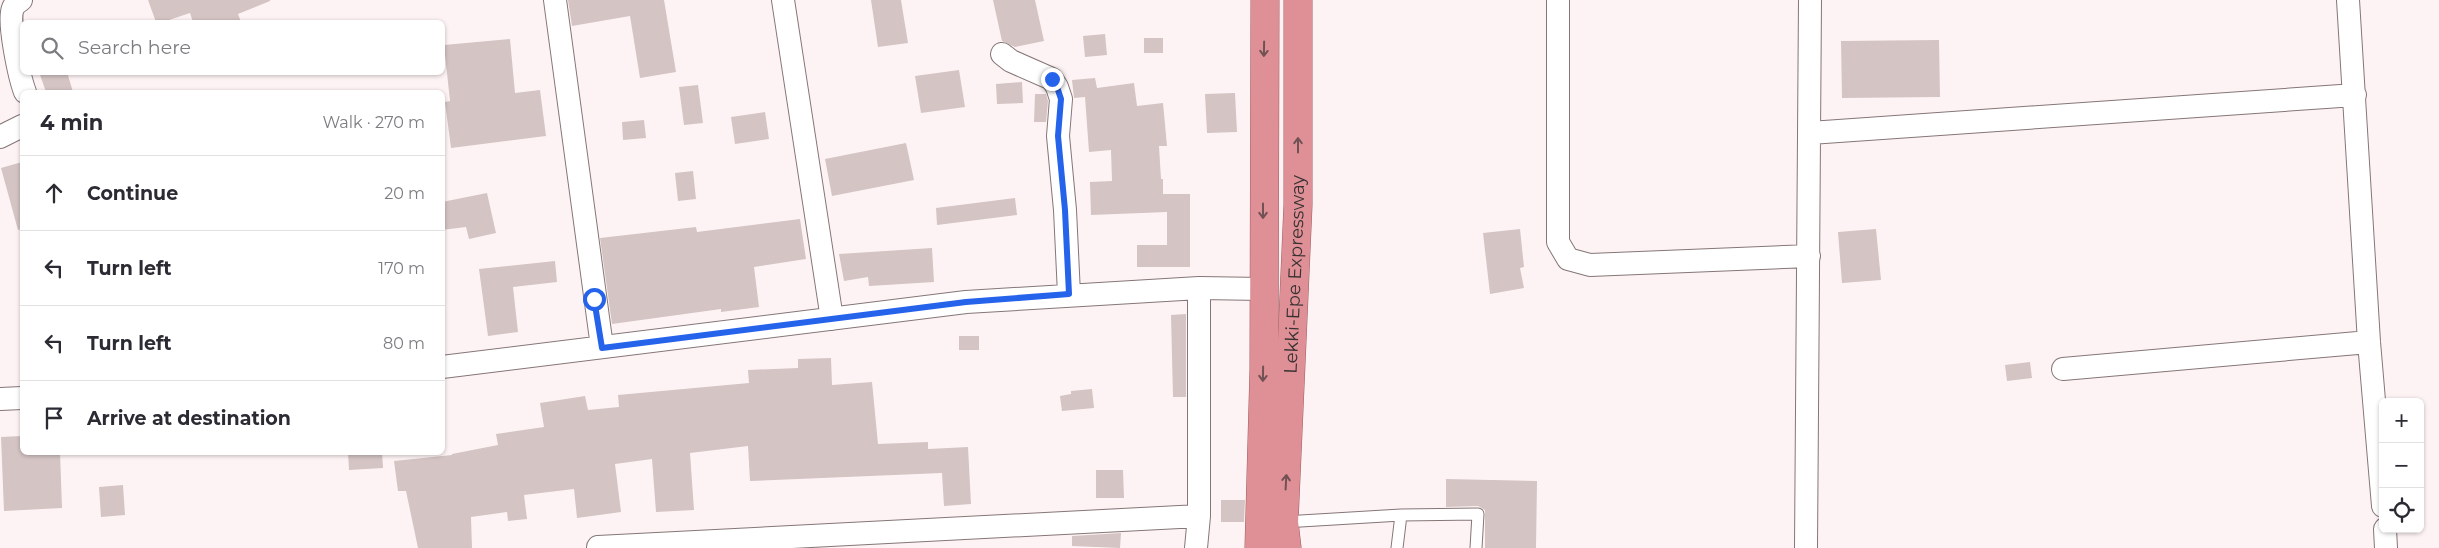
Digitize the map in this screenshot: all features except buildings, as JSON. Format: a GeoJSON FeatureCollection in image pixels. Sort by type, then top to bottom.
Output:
{"type":"FeatureCollection","features":[{"type":"Feature","properties":{"kind":"highway","name":"Lekki-Epe Expressway"},"geometry":{"type":"LineString","coordinates":[[1259,548],[1264,370],[1265,0]]}},
{"type":"Feature","properties":{"kind":"highway","name":"Lekki-Epe Expressway"},"geometry":{"type":"LineString","coordinates":[[1286,535],[1298,205],[1298,0]]}},
{"type":"Feature","properties":{"kind":"street"},"geometry":{"type":"LineString","coordinates":[[21,0],[13,8],[11,18],[20,78],[24,90]]}},
{"type":"Feature","properties":{"kind":"street"},"geometry":{"type":"LineString","coordinates":[[555,0],[602,348]]}},
{"type":"Feature","properties":{"kind":"street"},"geometry":{"type":"LineString","coordinates":[[783,0],[832,319]]}},
{"type":"Feature","properties":{"kind":"street"},"geometry":{"type":"LineString","coordinates":[[1558,0],[1558,242],[1568,259],[1590,265],[1810,256]]}},
{"type":"Feature","properties":{"kind":"street"},"geometry":{"type":"LineString","coordinates":[[1806,548],[1810,256],[1810,0]]}},
{"type":"Feature","properties":{"kind":"street"},"geometry":{"type":"LineString","coordinates":[[2348,0],[2370,342],[2382,488]]}},
{"type":"Feature","properties":{"kind":"street"},"geometry":{"type":"LineString","coordinates":[[1002,54],[1011,61],[1052,79],[1061,99],[1058,136],[1065,210],[1069,294]]}},
{"type":"Feature","properties":{"kind":"street"},"geometry":{"type":"LineString","coordinates":[[1810,133],[2355,95]]}},
{"type":"Feature","properties":{"kind":"street"},"geometry":{"type":"LineString","coordinates":[[0,137],[20,127]]}},
{"type":"Feature","properties":{"kind":"street"},"geometry":{"type":"LineString","coordinates":[[445,367],[966,302],[1069,294],[1199,288],[1263,290]]}},
{"type":"Feature","properties":{"kind":"street"},"geometry":{"type":"LineString","coordinates":[[1196,548],[1199,516],[1199,288]]}},
{"type":"Feature","properties":{"kind":"street"},"geometry":{"type":"LineString","coordinates":[[2063,369],[2370,342]]}},
{"type":"Feature","properties":{"kind":"street"},"geometry":{"type":"LineString","coordinates":[[0,399],[20,398]]}},
{"type":"Feature","properties":{"kind":"street"},"geometry":{"type":"LineString","coordinates":[[598,547],[1199,516]]}},
{"type":"Feature","properties":{"kind":"street"},"geometry":{"type":"LineString","coordinates":[[2385,533],[2386,548]]}},
{"type":"Feature","properties":{"kind":"lane"},"geometry":{"type":"LineString","coordinates":[[1286,535],[1401,515],[1478,514],[1476,548]]}},
{"type":"Feature","properties":{"kind":"lane"},"geometry":{"type":"LineString","coordinates":[[1396,548],[1401,515]]}},
{"type":"Feature","properties":{"kind":"route"},"geometry":{"type":"LineString","coordinates":[[594,299],[602,348],[966,302],[1069,294],[1065,210],[1058,136],[1061,99],[1052,79]]}}]}
